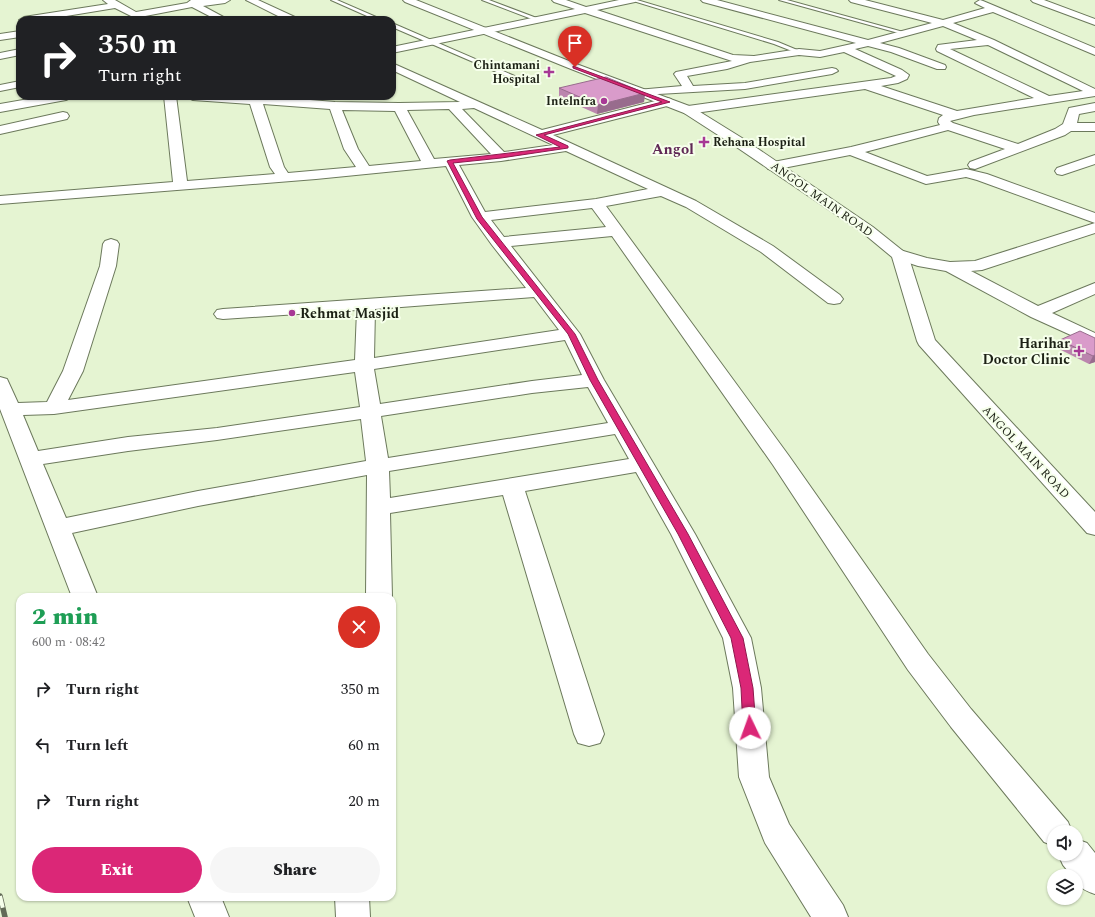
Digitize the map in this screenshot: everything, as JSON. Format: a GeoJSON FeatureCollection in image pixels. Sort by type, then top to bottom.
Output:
{"type":"FeatureCollection","features":[{"type":"Feature","properties":{"kind":"street"},"geometry":{"type":"LineString","coordinates":[[185,0],[216,16]]}},
{"type":"Feature","properties":{"kind":"street"},"geometry":{"type":"LineString","coordinates":[[130,16],[152,16],[194,4],[225,0]]}},
{"type":"Feature","properties":{"kind":"street"},"geometry":{"type":"LineString","coordinates":[[251,0],[285,16]]}},
{"type":"Feature","properties":{"kind":"street","name":"ANGOL MAIN ROAD"},"geometry":{"type":"LineString","coordinates":[[408,0],[575,67],[688,110],[720,129],[868,230],[900,255],[926,340],[949,368],[1095,527]]}},
{"type":"Feature","properties":{"kind":"street"},"geometry":{"type":"LineString","coordinates":[[557,0],[732,58],[747,60]]}},
{"type":"Feature","properties":{"kind":"street"},"geometry":{"type":"LineString","coordinates":[[396,49],[632,0]]}},
{"type":"Feature","properties":{"kind":"street"},"geometry":{"type":"LineString","coordinates":[[706,0],[909,55],[941,67]]}},
{"type":"Feature","properties":{"kind":"street"},"geometry":{"type":"LineString","coordinates":[[773,166],[851,151],[1003,106],[1089,94],[1093,92],[990,42],[945,23],[854,0]]}},
{"type":"Feature","properties":{"kind":"street"},"geometry":{"type":"LineString","coordinates":[[973,0],[1095,52]]}},
{"type":"Feature","properties":{"kind":"street"},"geometry":{"type":"LineString","coordinates":[[1036,0],[1095,22]]}},
{"type":"Feature","properties":{"kind":"street"},"geometry":{"type":"LineString","coordinates":[[43,16],[112,2],[135,15]]}},
{"type":"Feature","properties":{"kind":"street"},"geometry":{"type":"LineString","coordinates":[[690,90],[680,74],[727,66],[747,60],[799,52],[815,55],[845,49],[993,9]]}},
{"type":"Feature","properties":{"kind":"street"},"geometry":{"type":"LineString","coordinates":[[1080,27],[1095,26]]}},
{"type":"Feature","properties":{"kind":"street"},"geometry":{"type":"LineString","coordinates":[[1044,30],[1066,29]]}},
{"type":"Feature","properties":{"kind":"street"},"geometry":{"type":"LineString","coordinates":[[904,33],[922,38]]}},
{"type":"Feature","properties":{"kind":"street"},"geometry":{"type":"LineString","coordinates":[[0,37],[16,35]]}},
{"type":"Feature","properties":{"kind":"street"},"geometry":{"type":"LineString","coordinates":[[936,41],[950,46]]}},
{"type":"Feature","properties":{"kind":"street"},"geometry":{"type":"LineString","coordinates":[[990,42],[942,47],[941,49],[1048,100]]}},
{"type":"Feature","properties":{"kind":"street"},"geometry":{"type":"LineString","coordinates":[[688,110],[866,85],[901,79],[903,75],[845,49]]}},
{"type":"Feature","properties":{"kind":"street"},"geometry":{"type":"LineString","coordinates":[[0,56],[16,53]]}},
{"type":"Feature","properties":{"kind":"street"},"geometry":{"type":"LineString","coordinates":[[396,68],[691,204],[767,250],[834,299]]}},
{"type":"Feature","properties":{"kind":"street"},"geometry":{"type":"LineString","coordinates":[[641,92],[745,86],[832,71]]}},
{"type":"Feature","properties":{"kind":"street"},"geometry":{"type":"LineString","coordinates":[[0,88],[16,85]]}},
{"type":"Feature","properties":{"kind":"street"},"geometry":{"type":"LineString","coordinates":[[866,85],[1017,148]]}},
{"type":"Feature","properties":{"kind":"street"},"geometry":{"type":"LineString","coordinates":[[0,108],[44,100]]}},
{"type":"Feature","properties":{"kind":"street"},"geometry":{"type":"LineString","coordinates":[[171,100],[182,186]]}},
{"type":"Feature","properties":{"kind":"street"},"geometry":{"type":"LineString","coordinates":[[256,100],[276,167],[284,177]]}},
{"type":"Feature","properties":{"kind":"street"},"geometry":{"type":"LineString","coordinates":[[275,100],[335,106],[382,107],[475,104]]}},
{"type":"Feature","properties":{"kind":"street"},"geometry":{"type":"LineString","coordinates":[[370,100],[382,107]]}},
{"type":"Feature","properties":{"kind":"street"},"geometry":{"type":"LineString","coordinates":[[539,135],[667,102]]}},
{"type":"Feature","properties":{"kind":"street"},"geometry":{"type":"LineString","coordinates":[[452,105],[501,156]]}},
{"type":"Feature","properties":{"kind":"street"},"geometry":{"type":"LineString","coordinates":[[335,106],[351,149],[364,169]]}},
{"type":"Feature","properties":{"kind":"street"},"geometry":{"type":"LineString","coordinates":[[399,107],[429,164]]}},
{"type":"Feature","properties":{"kind":"street"},"geometry":{"type":"LineString","coordinates":[[975,165],[1060,132],[1068,127],[1072,121],[1073,111],[1095,107]]}},
{"type":"Feature","properties":{"kind":"street"},"geometry":{"type":"LineString","coordinates":[[0,130],[63,116]]}},
{"type":"Feature","properties":{"kind":"street"},"geometry":{"type":"LineString","coordinates":[[1068,127],[1095,127]]}},
{"type":"Feature","properties":{"kind":"street"},"geometry":{"type":"LineString","coordinates":[[0,200],[182,186],[429,164],[566,147]]}},
{"type":"Feature","properties":{"kind":"street"},"geometry":{"type":"LineString","coordinates":[[851,151],[926,180],[966,173],[1095,218]]}},
{"type":"Feature","properties":{"kind":"street"},"geometry":{"type":"LineString","coordinates":[[1062,171],[1095,159]]}},
{"type":"Feature","properties":{"kind":"street"},"geometry":{"type":"LineString","coordinates":[[450,161],[480,217],[571,334],[594,380],[683,534],[737,638],[747,688],[754,777],[777,833],[831,917]]}},
{"type":"Feature","properties":{"kind":"street"},"geometry":{"type":"LineString","coordinates":[[480,217],[596,203],[664,191]]}},
{"type":"Feature","properties":{"kind":"street"},"geometry":{"type":"LineString","coordinates":[[596,203],[781,461],[918,662],[966,724],[1050,825]]}},
{"type":"Feature","properties":{"kind":"street"},"geometry":{"type":"LineString","coordinates":[[900,255],[924,263],[950,267],[976,266],[1095,228]]}},
{"type":"Feature","properties":{"kind":"street"},"geometry":{"type":"LineString","coordinates":[[498,242],[616,231]]}},
{"type":"Feature","properties":{"kind":"street"},"geometry":{"type":"LineString","coordinates":[[54,408],[73,371],[108,266],[111,244]]}},
{"type":"Feature","properties":{"kind":"street"},"geometry":{"type":"LineString","coordinates":[[950,267],[1037,313],[1095,340]]}},
{"type":"Feature","properties":{"kind":"street"},"geometry":{"type":"LineString","coordinates":[[1037,313],[1095,288]]}},
{"type":"Feature","properties":{"kind":"street"},"geometry":{"type":"LineString","coordinates":[[223,314],[537,292]]}},
{"type":"Feature","properties":{"kind":"street"},"geometry":{"type":"LineString","coordinates":[[366,304],[364,365],[378,465],[379,593]]}},
{"type":"Feature","properties":{"kind":"street"},"geometry":{"type":"LineString","coordinates":[[10,409],[54,408],[364,365],[571,334]]}},
{"type":"Feature","properties":{"kind":"street"},"geometry":{"type":"LineString","coordinates":[[30,459],[128,444],[217,434],[370,410],[594,380]]}},
{"type":"Feature","properties":{"kind":"street"},"geometry":{"type":"LineString","coordinates":[[0,383],[83,593]]}},
{"type":"Feature","properties":{"kind":"street"},"geometry":{"type":"LineString","coordinates":[[57,528],[118,514],[378,465],[622,427]]}},
{"type":"Feature","properties":{"kind":"street"},"geometry":{"type":"LineString","coordinates":[[379,507],[643,464]]}},
{"type":"Feature","properties":{"kind":"street"},"geometry":{"type":"LineString","coordinates":[[512,486],[589,734]]}},
{"type":"Feature","properties":{"kind":"street"},"geometry":{"type":"LineString","coordinates":[[1081,861],[1095,878]]}},
{"type":"Feature","properties":{"kind":"street"},"geometry":{"type":"LineString","coordinates":[[206,901],[212,917]]}},
{"type":"Feature","properties":{"kind":"street"},"geometry":{"type":"LineString","coordinates":[[352,901],[353,917]]}},
{"type":"Feature","properties":{"kind":"lane"},"geometry":{"type":"LineString","coordinates":[[333,0],[371,16]]}},
{"type":"Feature","properties":{"kind":"lane"},"geometry":{"type":"LineString","coordinates":[[484,0],[539,20]]}},
{"type":"Feature","properties":{"kind":"lane"},"geometry":{"type":"LineString","coordinates":[[632,0],[776,43],[799,52]]}},
{"type":"Feature","properties":{"kind":"lane"},"geometry":{"type":"LineString","coordinates":[[781,0],[904,33]]}},
{"type":"Feature","properties":{"kind":"lane"},"geometry":{"type":"LineString","coordinates":[[396,27],[524,82]]}},
{"type":"Feature","properties":{"kind":"building"},"geometry":{"type":"Polygon","coordinates":[[[606,77],[645,93],[598,105],[559,88],[606,77]]]}},
{"type":"Feature","properties":{"kind":"building"},"geometry":{"type":"Polygon","coordinates":[[[1080,331],[1095,338],[1095,355],[1093,356],[1060,340],[1080,331]]]}},
{"type":"Feature","properties":{"kind":"railway"},"geometry":{"type":"LineString","coordinates":[[0,896],[5,917]]}},
{"type":"Feature","properties":{"kind":"place","name":"Chintamani Hospital"},"geometry":{"type":"Point","coordinates":[549,72]}},
{"type":"Feature","properties":{"kind":"place","name":"Intelnfra"},"geometry":{"type":"Point","coordinates":[604,101]}},
{"type":"Feature","properties":{"kind":"place","name":"Rehana Hospital"},"geometry":{"type":"Point","coordinates":[704,142]}},
{"type":"Feature","properties":{"kind":"place","name":"Rehmat Masjid"},"geometry":{"type":"Point","coordinates":[292,313]}},
{"type":"Feature","properties":{"kind":"place","name":"Harihar Doctor Clinic"},"geometry":{"type":"Point","coordinates":[1079,351]}},
{"type":"Feature","properties":{"kind":"district","name":"Angol"},"geometry":{"type":"Point","coordinates":[673,149]}},
{"type":"Feature","properties":{"kind":"route"},"geometry":{"type":"LineString","coordinates":[[575,67],[667,102],[539,135],[566,147],[450,161],[480,217],[571,334],[594,380],[683,534],[737,638],[747,688],[750,728]]}}]}
